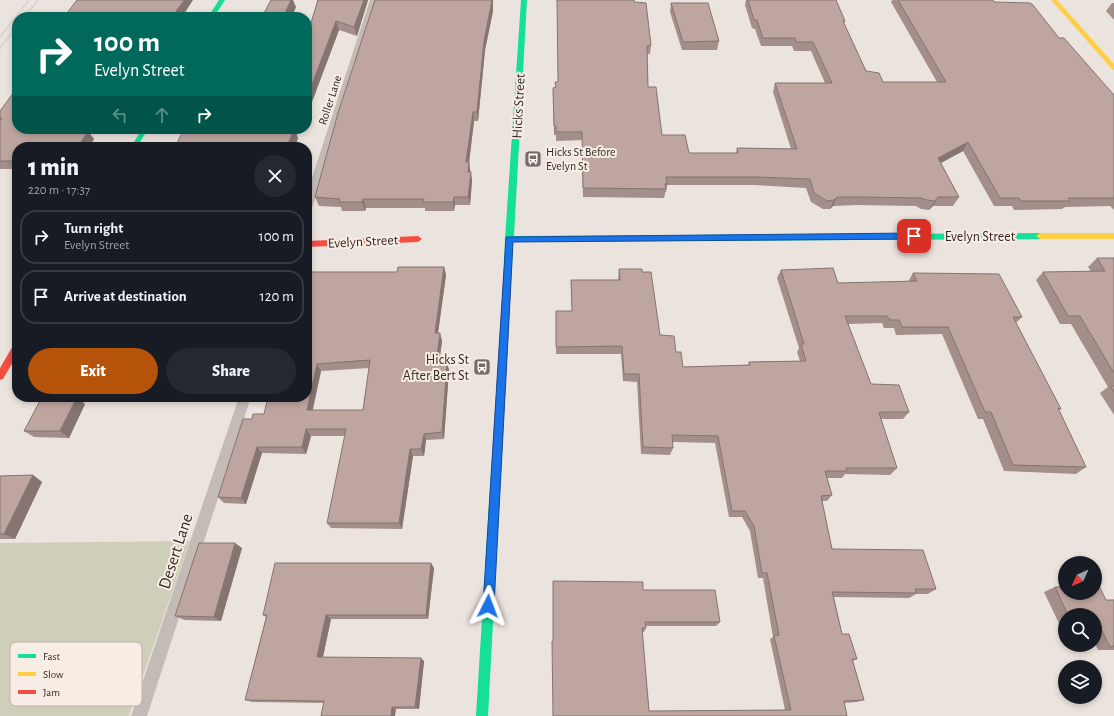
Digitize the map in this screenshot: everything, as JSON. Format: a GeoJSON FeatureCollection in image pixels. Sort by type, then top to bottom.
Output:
{"type":"FeatureCollection","features":[{"type":"Feature","properties":{"kind":"street"},"geometry":{"type":"LineString","coordinates":[[215,12],[222,0]]}},
{"type":"Feature","properties":{"kind":"street","name":"Hicks Street"},"geometry":{"type":"LineString","coordinates":[[482,716],[524,0]]}},
{"type":"Feature","properties":{"kind":"street"},"geometry":{"type":"LineString","coordinates":[[1054,0],[1114,68]]}},
{"type":"Feature","properties":{"kind":"street","name":"Evelyn Street"},"geometry":{"type":"LineString","coordinates":[[509,239],[1114,236]]}},
{"type":"Feature","properties":{"kind":"street","name":"Evelyn Street"},"geometry":{"type":"LineString","coordinates":[[312,244],[418,239]]}},
{"type":"Feature","properties":{"kind":"street"},"geometry":{"type":"LineString","coordinates":[[0,376],[12,356]]}},
{"type":"Feature","properties":{"kind":"lane","name":"Roller Lane"},"geometry":{"type":"LineString","coordinates":[[312,192],[374,0]]}},
{"type":"Feature","properties":{"kind":"lane","name":"Desert Lane"},"geometry":{"type":"LineString","coordinates":[[139,716],[243,402]]}},
{"type":"Feature","properties":{"kind":"green space"},"geometry":{"type":"Polygon","coordinates":[[[190,541],[142,679],[142,642],[10,642],[10,706],[132,706],[129,716],[0,716],[0,543],[190,541]]]}},
{"type":"Feature","properties":{"kind":"building"},"geometry":{"type":"Polygon","coordinates":[[[77,0],[184,0],[176,12],[68,12],[77,0]]]}},
{"type":"Feature","properties":{"kind":"building"},"geometry":{"type":"Polygon","coordinates":[[[271,0],[291,0],[285,12],[265,12],[271,0]]]}},
{"type":"Feature","properties":{"kind":"building"},"geometry":{"type":"Polygon","coordinates":[[[318,0],[364,0],[354,27],[336,21],[312,85],[312,20],[318,0]]]}},
{"type":"Feature","properties":{"kind":"building"},"geometry":{"type":"Polygon","coordinates":[[[375,0],[492,0],[484,41],[477,112],[473,112],[466,162],[469,162],[468,172],[471,172],[468,197],[454,197],[453,202],[423,202],[424,199],[363,199],[362,202],[339,202],[340,199],[315,197],[338,113],[375,0]]]}},
{"type":"Feature","properties":{"kind":"building"},"geometry":{"type":"Polygon","coordinates":[[[557,0],[634,0],[634,2],[646,3],[651,45],[647,46],[648,87],[656,87],[662,135],[685,135],[689,153],[738,153],[737,148],[797,149],[775,83],[832,83],[813,42],[796,42],[795,38],[763,38],[757,20],[754,20],[748,0],[836,0],[845,21],[843,21],[866,71],[879,73],[883,82],[946,82],[898,0],[993,0],[994,2],[1030,3],[1059,38],[1064,38],[1114,95],[1114,198],[1068,198],[1070,201],[1021,201],[1019,198],[1000,198],[968,142],[938,158],[959,197],[938,197],[935,201],[921,198],[837,197],[834,200],[827,201],[814,193],[810,179],[756,177],[666,177],[666,189],[583,188],[582,132],[556,132],[556,126],[554,126],[553,88],[556,87],[555,82],[558,82],[557,0]]]}},
{"type":"Feature","properties":{"kind":"building"},"geometry":{"type":"Polygon","coordinates":[[[671,3],[708,3],[719,41],[683,42],[671,3]]]}},
{"type":"Feature","properties":{"kind":"building"},"geometry":{"type":"Polygon","coordinates":[[[12,95],[12,134],[86,134],[81,142],[12,142],[12,161],[0,161],[0,121],[2,118],[0,118],[0,111],[12,95]]]}},
{"type":"Feature","properties":{"kind":"building"},"geometry":{"type":"Polygon","coordinates":[[[182,134],[292,134],[289,142],[178,142],[182,134]]]}},
{"type":"Feature","properties":{"kind":"building"},"geometry":{"type":"Polygon","coordinates":[[[1097,258],[1114,258],[1114,373],[1080,316],[1068,316],[1043,272],[1105,271],[1097,258]]]}},
{"type":"Feature","properties":{"kind":"building"},"geometry":{"type":"Polygon","coordinates":[[[398,267],[444,267],[435,333],[440,333],[436,364],[447,363],[442,432],[424,434],[421,449],[410,449],[399,523],[327,523],[346,429],[306,429],[302,447],[257,447],[241,498],[218,497],[243,419],[252,419],[253,414],[264,414],[267,402],[309,402],[307,410],[363,410],[370,360],[317,364],[312,387],[312,272],[397,272],[398,267]]]}},
{"type":"Feature","properties":{"kind":"building"},"geometry":{"type":"Polygon","coordinates":[[[833,268],[838,283],[917,281],[913,273],[999,274],[1022,317],[1013,317],[1061,409],[1058,408],[1086,467],[1013,465],[991,412],[985,412],[948,327],[902,327],[899,320],[890,320],[887,316],[845,316],[871,384],[899,385],[909,412],[879,413],[897,468],[846,468],[847,471],[825,471],[832,495],[821,496],[832,549],[923,550],[936,589],[915,589],[917,593],[832,592],[842,634],[849,634],[857,659],[852,659],[864,700],[844,701],[847,716],[553,716],[553,581],[643,582],[643,590],[715,590],[720,622],[645,622],[646,628],[642,628],[649,711],[791,710],[774,636],[779,635],[767,573],[762,573],[754,526],[745,511],[732,511],[718,436],[672,435],[673,448],[643,447],[639,374],[624,374],[622,346],[556,347],[556,311],[572,311],[571,280],[620,280],[619,269],[642,269],[642,272],[651,272],[660,335],[674,336],[676,352],[681,352],[683,367],[750,365],[749,362],[806,361],[801,344],[804,344],[781,270],[833,268]]]}},
{"type":"Feature","properties":{"kind":"building"},"geometry":{"type":"Polygon","coordinates":[[[1110,386],[1114,386],[1114,392],[1110,386]]]}},
{"type":"Feature","properties":{"kind":"building"},"geometry":{"type":"Polygon","coordinates":[[[39,402],[74,402],[60,431],[24,431],[39,402]]]}},
{"type":"Feature","properties":{"kind":"building"},"geometry":{"type":"Polygon","coordinates":[[[33,475],[4,534],[0,534],[0,476],[33,475]]]}},
{"type":"Feature","properties":{"kind":"building"},"geometry":{"type":"Polygon","coordinates":[[[199,543],[235,543],[214,617],[175,616],[199,543]]]}},
{"type":"Feature","properties":{"kind":"building"},"geometry":{"type":"Polygon","coordinates":[[[275,563],[431,563],[426,615],[326,615],[317,657],[421,658],[415,707],[392,707],[391,716],[321,716],[324,701],[245,700],[267,615],[263,615],[275,563]]]}},
{"type":"Feature","properties":{"kind":"building"},"geometry":{"type":"Polygon","coordinates":[[[1102,592],[1106,600],[1114,600],[1114,646],[1110,647],[1102,631],[1102,608],[1065,608],[1061,600],[1102,600],[1102,592]]]}},
{"type":"Feature","properties":{"kind":"railway"},"geometry":{"type":"LineString","coordinates":[[20,12],[29,0]]}},
{"type":"Feature","properties":{"kind":"railway"},"geometry":{"type":"LineString","coordinates":[[28,12],[38,0]]}},
{"type":"Feature","properties":{"kind":"railway"},"geometry":{"type":"LineString","coordinates":[[0,37],[12,22]]}},
{"type":"Feature","properties":{"kind":"railway"},"geometry":{"type":"LineString","coordinates":[[0,48],[12,32]]}},
{"type":"Feature","properties":{"kind":"traffic: fast"},"geometry":{"type":"LineString","coordinates":[[214,12],[222,0]]}},
{"type":"Feature","properties":{"kind":"traffic: fast"},"geometry":{"type":"LineString","coordinates":[[508,266],[524,0]]}},
{"type":"Feature","properties":{"kind":"traffic: fast"},"geometry":{"type":"LineString","coordinates":[[137,142],[142,134]]}},
{"type":"Feature","properties":{"kind":"traffic: fast"},"geometry":{"type":"LineString","coordinates":[[509,239],[1040,236]]}},
{"type":"Feature","properties":{"kind":"traffic: fast"},"geometry":{"type":"LineString","coordinates":[[482,716],[496,472]]}},
{"type":"Feature","properties":{"kind":"traffic: slow"},"geometry":{"type":"LineString","coordinates":[[1054,0],[1114,68]]}},
{"type":"Feature","properties":{"kind":"traffic: slow"},"geometry":{"type":"LineString","coordinates":[[1040,236],[1114,236]]}},
{"type":"Feature","properties":{"kind":"traffic: jam"},"geometry":{"type":"LineString","coordinates":[[312,244],[418,239]]}},
{"type":"Feature","properties":{"kind":"traffic: jam"},"geometry":{"type":"LineString","coordinates":[[496,472],[508,266]]}},
{"type":"Feature","properties":{"kind":"traffic: jam"},"geometry":{"type":"LineString","coordinates":[[0,376],[12,356]]}},
{"type":"Feature","properties":{"kind":"place","name":"Hicks St Before Evelyn St"},"geometry":{"type":"Point","coordinates":[533,159]}},
{"type":"Feature","properties":{"kind":"place","name":"Hicks St After Bert St"},"geometry":{"type":"Point","coordinates":[482,367]}},
{"type":"Feature","properties":{"kind":"route"},"geometry":{"type":"LineString","coordinates":[[488,606],[509,239],[914,236]]}}]}
